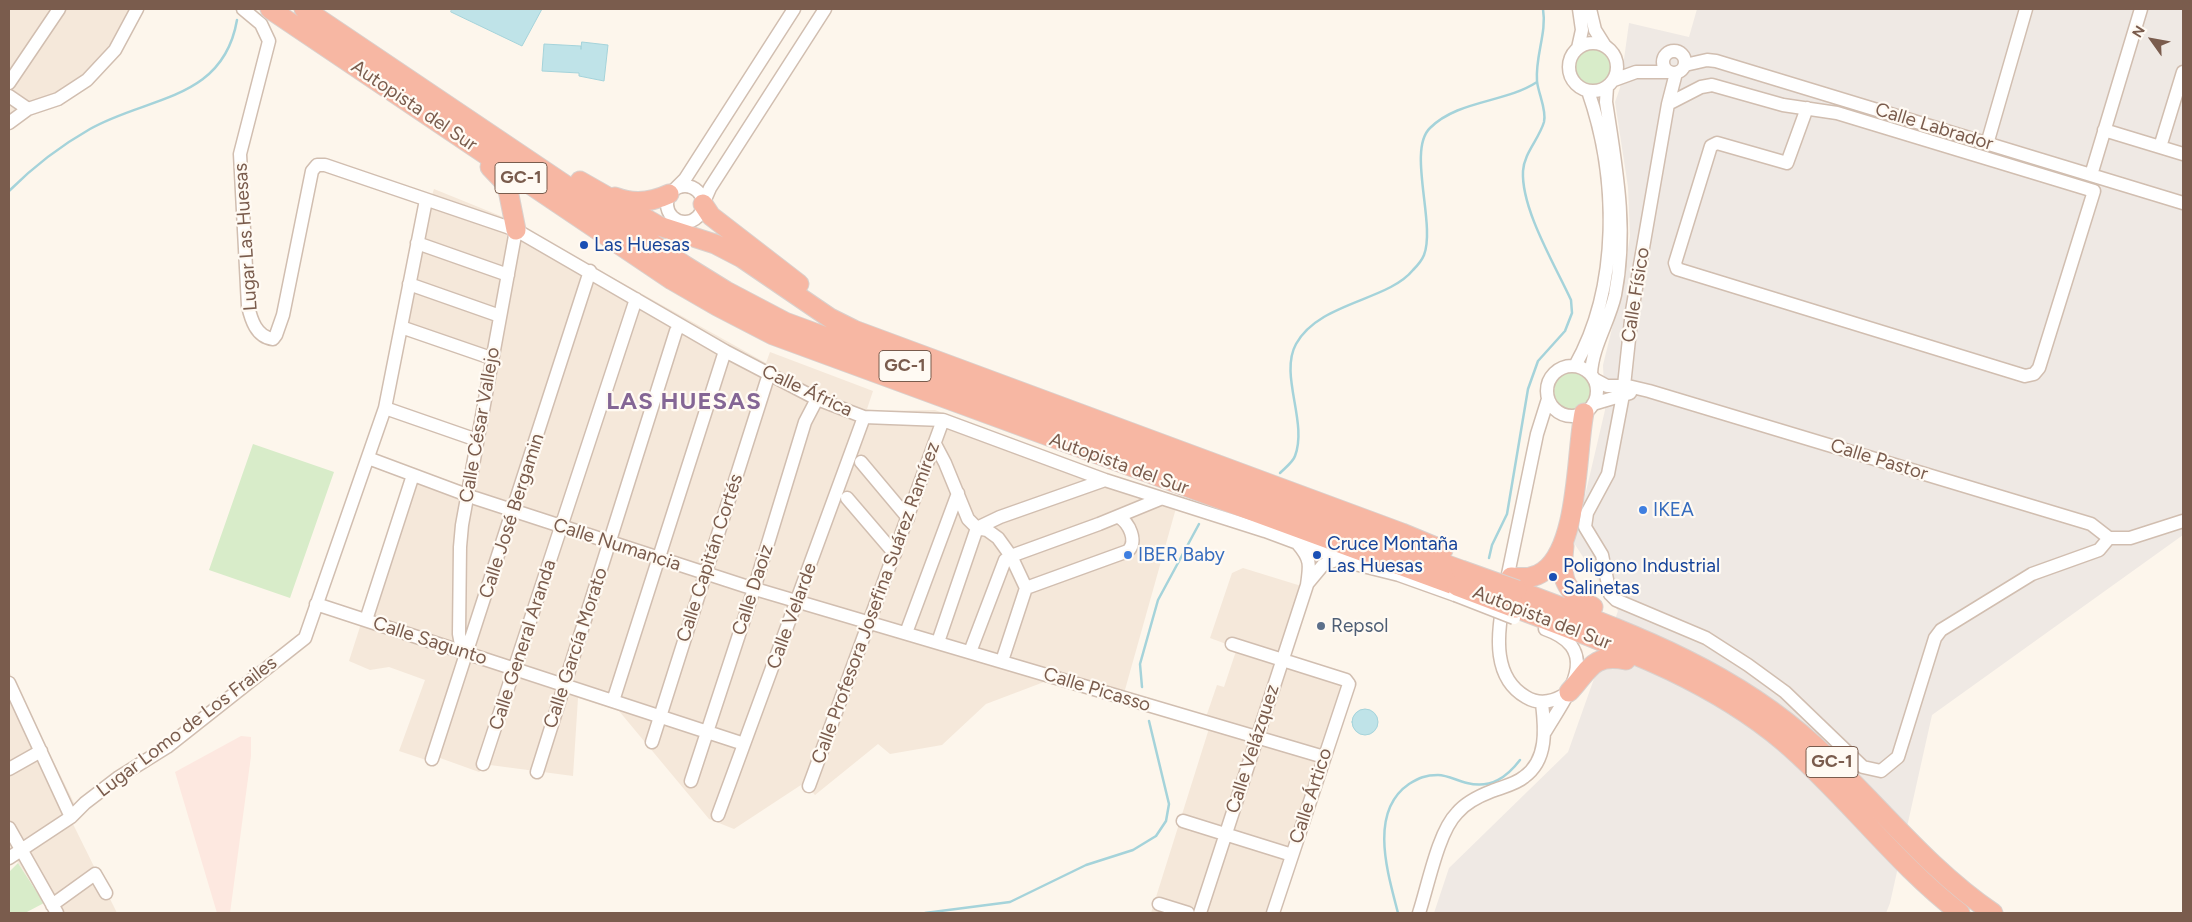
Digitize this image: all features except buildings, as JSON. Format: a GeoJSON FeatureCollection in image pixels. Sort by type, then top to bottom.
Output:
{"type":"FeatureCollection","features":[{"type":"Feature","properties":{"kind":"highway","name":"Autopista del Sur"},"geometry":{"type":"LineString","coordinates":[[270,9],[672,280],[773,335],[1155,477],[1459,578],[1514,594],[1648,640],[1676,653],[1728,682],[1782,718],[1814,744],[1954,884],[1993,913]]}},
{"type":"Feature","properties":{"kind":"highway","name":"Autopista del Sur"},"geometry":{"type":"LineString","coordinates":[[304,9],[684,265],[726,291],[785,322],[1459,578]]}},
{"type":"Feature","properties":{"kind":"highway"},"geometry":{"type":"LineString","coordinates":[[327,48],[370,88],[494,169],[507,185],[516,230]]}},
{"type":"Feature","properties":{"kind":"highway"},"geometry":{"type":"LineString","coordinates":[[458,112],[509,135],[577,180],[659,226],[715,244],[742,258],[830,318],[854,330],[1402,533],[1459,578]]}},
{"type":"Feature","properties":{"kind":"highway"},"geometry":{"type":"LineString","coordinates":[[577,180],[618,198],[640,202],[657,200],[672,191]]}},
{"type":"Feature","properties":{"kind":"highway"},"geometry":{"type":"LineString","coordinates":[[703,204],[711,216],[798,282],[825,310],[854,330]]}},
{"type":"Feature","properties":{"kind":"highway"},"geometry":{"type":"LineString","coordinates":[[1577,411],[1579,439],[1576,486],[1566,533],[1563,571],[1565,584],[1574,596],[1611,616],[1648,640]]}},
{"type":"Feature","properties":{"kind":"highway"},"geometry":{"type":"LineString","coordinates":[[1155,477],[1185,493],[1238,515],[1400,576]]}},
{"type":"Feature","properties":{"kind":"highway"},"geometry":{"type":"LineString","coordinates":[[1238,515],[1265,531]]}},
{"type":"Feature","properties":{"kind":"highway"},"geometry":{"type":"LineString","coordinates":[[1514,594],[1554,561],[1566,533]]}},
{"type":"Feature","properties":{"kind":"highway","name":"Autopista del Sur"},"geometry":{"type":"LineString","coordinates":[[1514,594],[1683,676],[1751,718],[1784,742],[1924,881],[1960,913]]}},
{"type":"Feature","properties":{"kind":"highway"},"geometry":{"type":"LineString","coordinates":[[1514,594],[1593,607]]}},
{"type":"Feature","properties":{"kind":"highway"},"geometry":{"type":"LineString","coordinates":[[1556,633],[1667,678],[1784,742]]}},
{"type":"Feature","properties":{"kind":"highway"},"geometry":{"type":"LineString","coordinates":[[1568,692],[1594,662],[1613,658],[1626,660]]}},
{"type":"Feature","properties":{"kind":"street"},"geometry":{"type":"LineString","coordinates":[[9,83],[59,9]]}},
{"type":"Feature","properties":{"kind":"street"},"geometry":{"type":"LineString","coordinates":[[9,122],[28,110],[58,99],[87,80],[115,50],[137,9]]}},
{"type":"Feature","properties":{"kind":"street","name":"Lugar Las Huesas"},"geometry":{"type":"LineString","coordinates":[[242,9],[261,24],[269,41],[240,154],[248,306],[252,321],[259,331],[268,338],[273,339],[276,335],[283,315],[312,171],[317,165],[325,165]]}},
{"type":"Feature","properties":{"kind":"street"},"geometry":{"type":"LineString","coordinates":[[794,9],[685,179],[672,191],[667,200],[672,217],[683,222],[689,222],[699,215],[710,188],[825,9]]}},
{"type":"Feature","properties":{"kind":"street"},"geometry":{"type":"LineString","coordinates":[[1578,48],[1582,30],[1579,9]]}},
{"type":"Feature","properties":{"kind":"street"},"geometry":{"type":"LineString","coordinates":[[1590,9],[1595,30],[1605,46],[1615,56],[1642,72]]}},
{"type":"Feature","properties":{"kind":"street"},"geometry":{"type":"LineString","coordinates":[[1987,144],[2026,9]]}},
{"type":"Feature","properties":{"kind":"street"},"geometry":{"type":"LineString","coordinates":[[2091,175],[2141,9]]}},
{"type":"Feature","properties":{"kind":"street"},"geometry":{"type":"LineString","coordinates":[[1605,46],[1596,43],[1587,44],[1578,48],[1573,54],[1569,69],[1575,83],[1588,91],[1598,91],[1642,72],[1662,59],[1666,53],[1677,51],[1683,55],[1676,70],[1663,67],[1662,59]]}},
{"type":"Feature","properties":{"kind":"street"},"geometry":{"type":"LineString","coordinates":[[1537,434],[1546,421],[1577,411],[1597,391],[1592,377],[1592,360],[1607,324],[1621,255],[1620,186],[1606,102],[1611,84],[1618,70],[1615,56]]}},
{"type":"Feature","properties":{"kind":"street","name":"Calle Labrador"},"geometry":{"type":"LineString","coordinates":[[1642,72],[1676,70],[1706,60],[1716,61],[2183,203]]}},
{"type":"Feature","properties":{"kind":"street","name":"Calle Físico"},"geometry":{"type":"LineString","coordinates":[[1676,70],[1668,104],[1632,311],[1623,390],[1608,474],[1587,513],[1585,526],[1602,555],[1610,594],[1616,600],[1706,638],[1748,665],[1785,692],[1863,767],[1881,770],[1898,757],[1935,638],[1941,630],[2032,574],[2099,550],[2109,538]]}},
{"type":"Feature","properties":{"kind":"street"},"geometry":{"type":"LineString","coordinates":[[2160,147],[2183,72]]}},
{"type":"Feature","properties":{"kind":"street"},"geometry":{"type":"LineString","coordinates":[[1668,104],[1701,87],[1712,85],[1783,105],[1808,108],[1837,113],[2094,191],[2039,368],[2034,374],[2025,376],[1676,269],[1675,264],[1711,146],[1717,143],[1787,163],[1808,108]]}},
{"type":"Feature","properties":{"kind":"street"},"geometry":{"type":"LineString","coordinates":[[1575,366],[1595,322],[1609,254],[1608,188],[1596,114],[1588,91]]}},
{"type":"Feature","properties":{"kind":"street"},"geometry":{"type":"LineString","coordinates":[[9,96],[28,110]]}},
{"type":"Feature","properties":{"kind":"street"},"geometry":{"type":"LineString","coordinates":[[2104,130],[2183,154]]}},
{"type":"Feature","properties":{"kind":"street","name":"Calle África"},"geometry":{"type":"LineString","coordinates":[[325,165],[516,230],[590,271],[724,351],[817,399],[864,417],[943,420],[1105,480],[1265,531],[1372,570],[1400,576],[1459,578],[1514,594],[1556,633]]}},
{"type":"Feature","properties":{"kind":"street"},"geometry":{"type":"LineString","coordinates":[[672,191],[686,185],[696,189],[703,204]]}},
{"type":"Feature","properties":{"kind":"street"},"geometry":{"type":"LineString","coordinates":[[316,604],[385,408],[426,200]]}},
{"type":"Feature","properties":{"kind":"street","name":"Calle César Vallejo"},"geometry":{"type":"LineString","coordinates":[[467,653],[461,645],[459,634],[460,546],[467,496],[516,230]]}},
{"type":"Feature","properties":{"kind":"street"},"geometry":{"type":"LineString","coordinates":[[417,243],[508,275]]}},
{"type":"Feature","properties":{"kind":"street","name":"Calle José Bergamin"},"geometry":{"type":"LineString","coordinates":[[432,759],[514,511],[590,271]]}},
{"type":"Feature","properties":{"kind":"street"},"geometry":{"type":"LineString","coordinates":[[409,284],[500,316]]}},
{"type":"Feature","properties":{"kind":"street","name":"Calle General Aranda"},"geometry":{"type":"LineString","coordinates":[[484,764],[636,299]]}},
{"type":"Feature","properties":{"kind":"street","name":"Calle García Morato"},"geometry":{"type":"LineString","coordinates":[[537,772],[676,331],[680,326]]}},
{"type":"Feature","properties":{"kind":"street"},"geometry":{"type":"LineString","coordinates":[[401,327],[492,358]]}},
{"type":"Feature","properties":{"kind":"street"},"geometry":{"type":"LineString","coordinates":[[613,701],[724,351]]}},
{"type":"Feature","properties":{"kind":"street"},"geometry":{"type":"LineString","coordinates":[[1626,365],[1643,390]]}},
{"type":"Feature","properties":{"kind":"street"},"geometry":{"type":"LineString","coordinates":[[1568,692],[1561,697],[1542,702],[1531,700],[1516,692],[1508,682],[1500,659],[1498,628],[1537,434],[1548,398],[1549,382],[1553,375],[1566,367],[1575,366],[1592,377]]}},
{"type":"Feature","properties":{"kind":"street","name":"Calle Capitán Cortés"},"geometry":{"type":"LineString","coordinates":[[652,742],[767,380],[771,376]]}},
{"type":"Feature","properties":{"kind":"street","name":"Calle Pastor"},"geometry":{"type":"LineString","coordinates":[[1592,377],[1607,386],[1623,390],[1643,390],[2091,524],[2109,538]]}},
{"type":"Feature","properties":{"kind":"street","name":"Calle Pastor"},"geometry":{"type":"LineString","coordinates":[[1577,411],[1623,390]]}},
{"type":"Feature","properties":{"kind":"street"},"geometry":{"type":"LineString","coordinates":[[1548,398],[1577,411]]}},
{"type":"Feature","properties":{"kind":"street","name":"Calle Daoiz"},"geometry":{"type":"LineString","coordinates":[[691,781],[754,589],[805,422],[817,399]]}},
{"type":"Feature","properties":{"kind":"street"},"geometry":{"type":"LineString","coordinates":[[385,408],[477,440]]}},
{"type":"Feature","properties":{"kind":"street","name":"Calle Velarde"},"geometry":{"type":"LineString","coordinates":[[718,815],[864,417]]}},
{"type":"Feature","properties":{"kind":"street","name":"Calle Profesora Josefina Suárez Ramírez"},"geometry":{"type":"LineString","coordinates":[[809,786],[943,420]]}},
{"type":"Feature","properties":{"kind":"street"},"geometry":{"type":"LineString","coordinates":[[935,444],[968,519],[977,528],[987,530],[998,538],[1011,556],[1026,588],[1002,661]]}},
{"type":"Feature","properties":{"kind":"street","name":"Calle Numancia"},"geometry":{"type":"LineString","coordinates":[[368,458],[467,496],[754,589],[870,623]]}},
{"type":"Feature","properties":{"kind":"street"},"geometry":{"type":"LineString","coordinates":[[861,462],[908,518]]}},
{"type":"Feature","properties":{"kind":"street"},"geometry":{"type":"LineString","coordinates":[[366,620],[413,476]]}},
{"type":"Feature","properties":{"kind":"street"},"geometry":{"type":"LineString","coordinates":[[938,642],[977,528],[1105,480]]}},
{"type":"Feature","properties":{"kind":"street"},"geometry":{"type":"LineString","coordinates":[[906,633],[958,493]]}},
{"type":"Feature","properties":{"kind":"street"},"geometry":{"type":"LineString","coordinates":[[848,498],[895,554]]}},
{"type":"Feature","properties":{"kind":"street"},"geometry":{"type":"LineString","coordinates":[[970,652],[1005,560],[1011,556],[1160,499]]}},
{"type":"Feature","properties":{"kind":"street"},"geometry":{"type":"LineString","coordinates":[[1128,526],[1137,509]]}},
{"type":"Feature","properties":{"kind":"street"},"geometry":{"type":"LineString","coordinates":[[1026,588],[1128,551],[1132,547],[1132,540],[1128,526],[1119,516]]}},
{"type":"Feature","properties":{"kind":"street"},"geometry":{"type":"LineString","coordinates":[[2109,538],[2130,538],[2183,521]]}},
{"type":"Feature","properties":{"kind":"street","name":"Calle Velázquez"},"geometry":{"type":"LineString","coordinates":[[1200,913],[1307,585],[1310,566],[1308,555],[1298,544]]}},
{"type":"Feature","properties":{"kind":"street","name":"Calle Velázquez"},"geometry":{"type":"LineString","coordinates":[[1307,585],[1323,565],[1339,559]]}},
{"type":"Feature","properties":{"kind":"street","name":"Calle Sagunto"},"geometry":{"type":"LineString","coordinates":[[316,604],[744,744]]}},
{"type":"Feature","properties":{"kind":"street","name":"Lugar Lomo de Los Frailes"},"geometry":{"type":"LineString","coordinates":[[9,858],[71,817],[85,802],[118,777],[167,746],[305,638],[316,604]]}},
{"type":"Feature","properties":{"kind":"street"},"geometry":{"type":"LineString","coordinates":[[460,621],[468,630],[475,629]]}},
{"type":"Feature","properties":{"kind":"street","name":"Calle Picasso"},"geometry":{"type":"LineString","coordinates":[[870,623],[1324,757]]}},
{"type":"Feature","properties":{"kind":"street"},"geometry":{"type":"LineString","coordinates":[[1545,732],[1576,676],[1577,662],[1571,644],[1556,633]]}},
{"type":"Feature","properties":{"kind":"street"},"geometry":{"type":"LineString","coordinates":[[444,646],[454,641],[459,634]]}},
{"type":"Feature","properties":{"kind":"street"},"geometry":{"type":"LineString","coordinates":[[1232,644],[1282,659]]}},
{"type":"Feature","properties":{"kind":"street","name":"Calle Ártico"},"geometry":{"type":"LineString","coordinates":[[1273,913],[1348,684],[1346,680],[1282,659]]}},
{"type":"Feature","properties":{"kind":"street"},"geometry":{"type":"LineString","coordinates":[[10,688],[71,817]]}},
{"type":"Feature","properties":{"kind":"street"},"geometry":{"type":"LineString","coordinates":[[1419,913],[1448,824],[1466,804],[1523,778],[1532,771],[1541,751],[1545,732],[1542,702]]}},
{"type":"Feature","properties":{"kind":"street"},"geometry":{"type":"LineString","coordinates":[[9,769],[41,751]]}},
{"type":"Feature","properties":{"kind":"street"},"geometry":{"type":"LineString","coordinates":[[1184,821],[1292,855]]}},
{"type":"Feature","properties":{"kind":"street"},"geometry":{"type":"LineString","coordinates":[[9,828],[55,909],[95,874],[106,893]]}},
{"type":"Feature","properties":{"kind":"street"},"geometry":{"type":"LineString","coordinates":[[1159,904],[1188,913]]}},
{"type":"Feature","properties":{"kind":"shaded area"},"geometry":{"type":"Polygon","coordinates":[[[9,9],[141,9],[122,46],[35,113],[9,130],[9,9]]]}},
{"type":"Feature","properties":{"kind":"shaded area"},"geometry":{"type":"Polygon","coordinates":[[[1697,9],[2183,9],[2183,535],[1932,715],[1890,903],[1886,913],[1434,913],[1449,868],[1568,752],[1618,611],[1574,543],[1605,410],[1603,365],[1622,288],[1630,236],[1628,187],[1615,102],[1620,88],[1629,23],[1689,37],[1697,9]]]}},
{"type":"Feature","properties":{"kind":"shaded area"},"geometry":{"type":"Polygon","coordinates":[[[434,189],[508,219],[766,363],[770,352],[873,391],[867,409],[875,411],[935,410],[1178,501],[1121,704],[1044,682],[986,704],[942,745],[890,754],[878,744],[815,795],[804,783],[734,829],[709,819],[619,711],[578,698],[573,776],[490,765],[479,772],[440,758],[438,761],[426,760],[399,751],[425,680],[389,667],[370,670],[349,661],[411,468],[462,485],[485,362],[405,334],[428,208],[434,189]]]}},
{"type":"Feature","properties":{"kind":"shaded area"},"geometry":{"type":"Polygon","coordinates":[[[1243,568],[1311,589],[1289,658],[1354,680],[1278,913],[1151,913],[1212,719],[1206,717],[1217,685],[1224,687],[1237,648],[1210,638],[1232,573],[1243,568]]]}},
{"type":"Feature","properties":{"kind":"shaded area"},"geometry":{"type":"Polygon","coordinates":[[[9,671],[80,815],[72,822],[117,913],[51,913],[11,852],[9,853],[9,671]]]}},
{"type":"Feature","properties":{"kind":"shaded area"},"geometry":{"type":"Polygon","coordinates":[[[241,736],[251,737],[251,756],[230,913],[217,913],[175,772],[241,736]]]}},
{"type":"Feature","properties":{"kind":"green space"},"geometry":{"type":"Polygon","coordinates":[[[1594,48],[1607,54],[1613,67],[1607,80],[1594,86],[1581,80],[1575,67],[1581,54],[1594,48]]]}},
{"type":"Feature","properties":{"kind":"green space"},"geometry":{"type":"Polygon","coordinates":[[[1573,372],[1586,378],[1592,391],[1586,404],[1573,410],[1560,404],[1554,391],[1560,378],[1573,372]]]}},
{"type":"Feature","properties":{"kind":"green space"},"geometry":{"type":"Polygon","coordinates":[[[253,444],[334,472],[290,598],[209,570],[253,444]]]}},
{"type":"Feature","properties":{"kind":"green space"},"geometry":{"type":"Polygon","coordinates":[[[18,863],[44,903],[25,913],[9,913],[9,872],[18,863]]]}},
{"type":"Feature","properties":{"kind":"water"},"geometry":{"type":"Polygon","coordinates":[[[452,9],[542,9],[522,46],[451,12],[452,9]]]}},
{"type":"Feature","properties":{"kind":"water"},"geometry":{"type":"Polygon","coordinates":[[[582,42],[608,45],[604,81],[579,76],[579,73],[542,71],[544,44],[581,46],[581,49],[582,42]]]}},
{"type":"Feature","properties":{"kind":"water"},"geometry":{"type":"Polygon","coordinates":[[[1365,709],[1374,713],[1378,722],[1374,731],[1365,735],[1356,731],[1352,722],[1356,713],[1365,709]]]}},
{"type":"Feature","properties":{"kind":"waterway"},"geometry":{"type":"LineString","coordinates":[[1489,558],[1492,545],[1507,514],[1528,389],[1538,361],[1565,331],[1572,313],[1571,300],[1540,237],[1527,202],[1524,186],[1524,164],[1542,128],[1545,117],[1537,81],[1544,18],[1543,9]]}},
{"type":"Feature","properties":{"kind":"waterway"},"geometry":{"type":"LineString","coordinates":[[9,191],[47,157],[90,129],[112,118],[180,92],[200,81],[216,67],[229,47],[237,20]]}},
{"type":"Feature","properties":{"kind":"waterway"},"geometry":{"type":"LineString","coordinates":[[1280,473],[1291,463],[1298,443],[1297,414],[1290,370],[1296,344],[1307,330],[1320,319],[1387,289],[1402,280],[1416,267],[1424,255],[1427,242],[1427,225],[1421,153],[1424,139],[1430,128],[1454,112],[1511,94],[1537,82]]}},
{"type":"Feature","properties":{"kind":"waterway"},"geometry":{"type":"LineString","coordinates":[[1142,687],[1140,664],[1158,600],[1199,524]]}},
{"type":"Feature","properties":{"kind":"waterway"},"geometry":{"type":"LineString","coordinates":[[925,913],[1010,902],[1086,865],[1133,850],[1156,836],[1166,821],[1169,804],[1149,721]]}},
{"type":"Feature","properties":{"kind":"waterway"},"geometry":{"type":"LineString","coordinates":[[1398,913],[1386,862],[1384,844],[1389,810],[1396,796],[1409,784],[1429,776],[1441,775],[1476,784],[1491,783],[1510,772],[1520,760]]}},
{"type":"Feature","properties":{"kind":"place","name":"Las Huesas"},"geometry":{"type":"Point","coordinates":[584,245]}},
{"type":"Feature","properties":{"kind":"place","name":"IKEA"},"geometry":{"type":"Point","coordinates":[1643,510]}},
{"type":"Feature","properties":{"kind":"place","name":"IBER Baby"},"geometry":{"type":"Point","coordinates":[1128,555]}},
{"type":"Feature","properties":{"kind":"place","name":"Cruce Montaña Las Huesas"},"geometry":{"type":"Point","coordinates":[1317,555]}},
{"type":"Feature","properties":{"kind":"place","name":"Poligono Industrial Salinetas"},"geometry":{"type":"Point","coordinates":[1553,577]}},
{"type":"Feature","properties":{"kind":"place","name":"Repsol"},"geometry":{"type":"Point","coordinates":[1321,626]}},
{"type":"Feature","properties":{"kind":"district","name":"LAS HUESAS"},"geometry":{"type":"Point","coordinates":[684,402]}}]}
